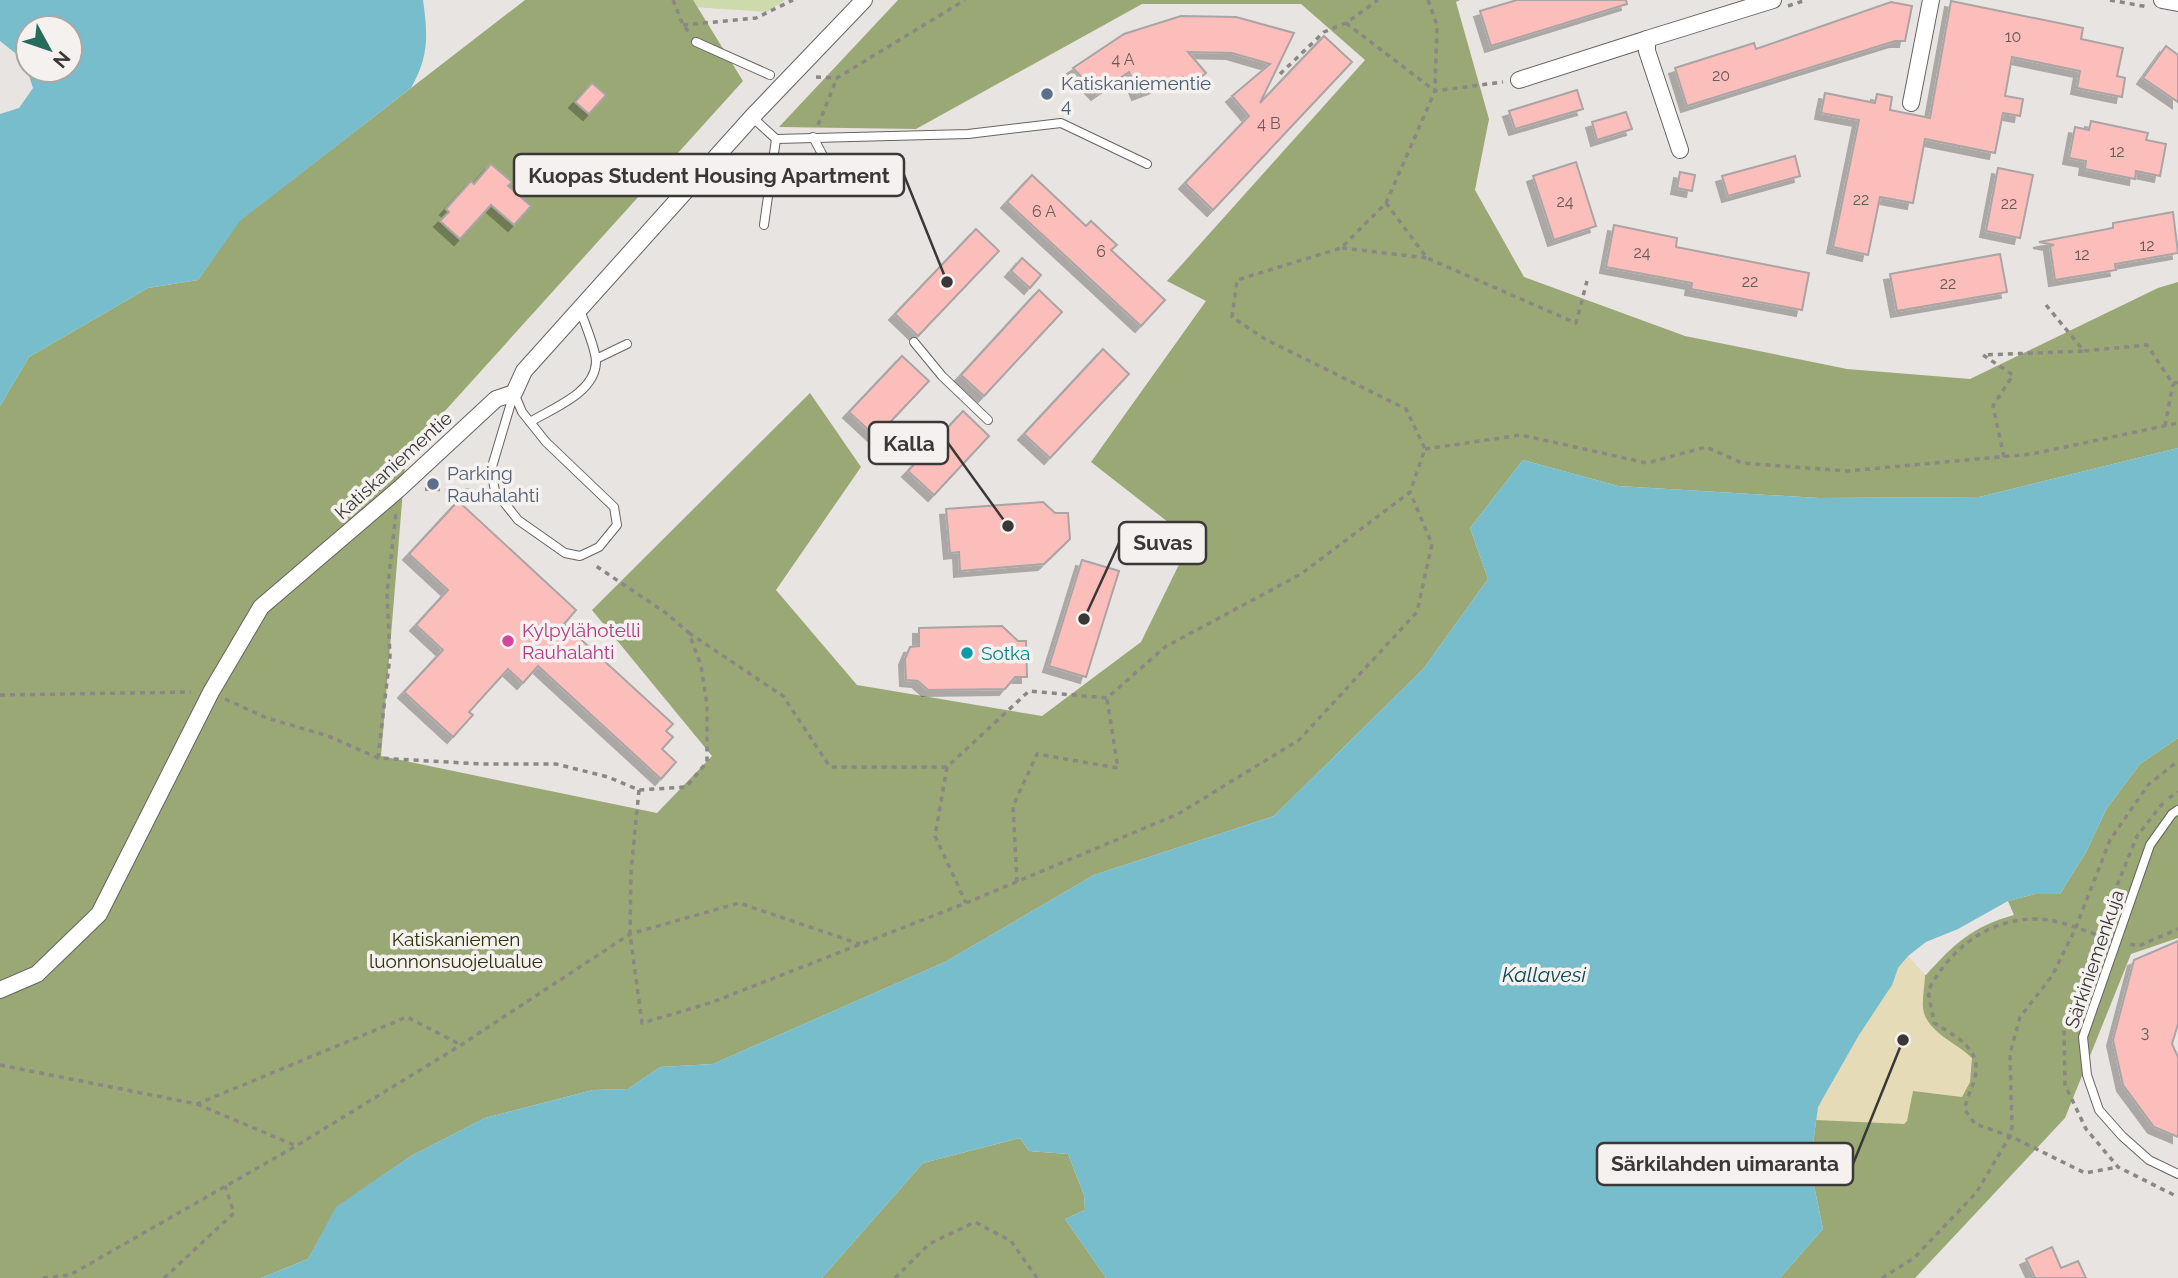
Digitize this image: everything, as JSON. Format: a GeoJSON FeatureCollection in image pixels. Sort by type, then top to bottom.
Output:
{"type":"FeatureCollection","features":[{"type":"Feature","properties":{"kind":"street"},"geometry":{"type":"LineString","coordinates":[[514,393],[524,371],[752,117],[864,0]]}},
{"type":"Feature","properties":{"kind":"street"},"geometry":{"type":"LineString","coordinates":[[1519,80],[1773,0]]}},
{"type":"Feature","properties":{"kind":"street"},"geometry":{"type":"LineString","coordinates":[[1911,103],[1931,0]]}},
{"type":"Feature","properties":{"kind":"street"},"geometry":{"type":"LineString","coordinates":[[2156,4],[2178,3]]}},
{"type":"Feature","properties":{"kind":"street"},"geometry":{"type":"LineString","coordinates":[[1647,39],[1647,51],[1680,150]]}},
{"type":"Feature","properties":{"kind":"street","name":"Katiskaniementie"},"geometry":{"type":"LineString","coordinates":[[0,990],[37,974],[99,914],[211,692],[261,607],[400,488],[496,399],[514,393]]}},
{"type":"Feature","properties":{"kind":"lane"},"geometry":{"type":"LineString","coordinates":[[696,41],[770,75]]}},
{"type":"Feature","properties":{"kind":"lane"},"geometry":{"type":"LineString","coordinates":[[752,117],[776,139],[968,134],[1061,123],[1147,164]]}},
{"type":"Feature","properties":{"kind":"lane"},"geometry":{"type":"LineString","coordinates":[[813,137],[830,169]]}},
{"type":"Feature","properties":{"kind":"lane"},"geometry":{"type":"LineString","coordinates":[[764,225],[776,139]]}},
{"type":"Feature","properties":{"kind":"lane"},"geometry":{"type":"LineString","coordinates":[[530,422],[582,390],[593,376],[596,359],[580,309]]}},
{"type":"Feature","properties":{"kind":"lane"},"geometry":{"type":"LineString","coordinates":[[914,342],[942,376],[988,419]]}},
{"type":"Feature","properties":{"kind":"lane"},"geometry":{"type":"LineString","coordinates":[[596,359],[627,344]]}},
{"type":"Feature","properties":{"kind":"lane"},"geometry":{"type":"LineString","coordinates":[[514,393],[522,412],[547,442],[614,507],[617,525],[599,547],[580,555],[565,554],[518,520],[495,491],[491,470],[514,393]]}},
{"type":"Feature","properties":{"kind":"lane","name":"Särkiniemenkuja"},"geometry":{"type":"LineString","coordinates":[[2178,810],[2172,814],[2150,845],[2082,1037],[2087,1075],[2099,1110],[2122,1136],[2149,1160],[2178,1174]]}},
{"type":"Feature","properties":{"kind":"path"},"geometry":{"type":"LineString","coordinates":[[673,0],[683,25],[696,41]]}},
{"type":"Feature","properties":{"kind":"path"},"geometry":{"type":"LineString","coordinates":[[683,25],[756,18],[793,0]]}},
{"type":"Feature","properties":{"kind":"path"},"geometry":{"type":"LineString","coordinates":[[814,76],[837,78],[965,0]]}},
{"type":"Feature","properties":{"kind":"path"},"geometry":{"type":"LineString","coordinates":[[1280,74],[1324,32],[1346,23],[1378,0]]}},
{"type":"Feature","properties":{"kind":"path"},"geometry":{"type":"LineString","coordinates":[[1341,248],[1386,203],[1436,91],[1437,25],[1428,0]]}},
{"type":"Feature","properties":{"kind":"path"},"geometry":{"type":"LineString","coordinates":[[2110,0],[2156,4]]}},
{"type":"Feature","properties":{"kind":"path"},"geometry":{"type":"LineString","coordinates":[[1346,23],[1436,91],[1519,80]]}},
{"type":"Feature","properties":{"kind":"path"},"geometry":{"type":"LineString","coordinates":[[813,137],[837,78]]}},
{"type":"Feature","properties":{"kind":"path"},"geometry":{"type":"LineString","coordinates":[[1386,203],[1427,257]]}},
{"type":"Feature","properties":{"kind":"path"},"geometry":{"type":"LineString","coordinates":[[966,903],[936,836],[947,767],[1029,691],[1107,698],[1165,647],[1301,574],[1410,492],[1424,449],[1406,409],[1265,339],[1232,317],[1237,280],[1341,248],[1427,257],[1576,323],[1587,281]]}},
{"type":"Feature","properties":{"kind":"path"},"geometry":{"type":"LineString","coordinates":[[2046,305],[2084,351]]}},
{"type":"Feature","properties":{"kind":"path"},"geometry":{"type":"LineString","coordinates":[[2004,457],[1993,406],[2013,375],[1983,355],[2084,351],[2147,345],[2176,383],[2165,426]]}},
{"type":"Feature","properties":{"kind":"path"},"geometry":{"type":"LineString","coordinates":[[1424,449],[1521,435],[1647,463],[1706,447],[1742,463],[1847,471],[2032,454],[2178,424]]}},
{"type":"Feature","properties":{"kind":"path"},"geometry":{"type":"LineString","coordinates":[[378,758],[390,656],[387,593],[400,488],[495,491]]}},
{"type":"Feature","properties":{"kind":"path"},"geometry":{"type":"LineString","coordinates":[[639,790],[631,871],[630,934],[642,1023],[710,1003],[966,903],[1178,814],[1299,740],[1417,612],[1432,544],[1410,492]]}},
{"type":"Feature","properties":{"kind":"path"},"geometry":{"type":"LineString","coordinates":[[580,555],[666,612],[689,633],[783,696],[830,768],[947,767]]}},
{"type":"Feature","properties":{"kind":"path"},"geometry":{"type":"LineString","coordinates":[[0,695],[211,692],[267,718],[328,736],[378,758],[482,764],[556,764],[608,777],[639,790],[686,787],[707,762],[707,705],[701,666],[689,633]]}},
{"type":"Feature","properties":{"kind":"path"},"geometry":{"type":"LineString","coordinates":[[1017,882],[1013,806],[1037,754],[1118,768],[1107,698]]}},
{"type":"Feature","properties":{"kind":"path"},"geometry":{"type":"LineString","coordinates":[[1882,1278],[1914,1258],[1976,1193],[2010,1136],[2010,1054],[2020,1017],[2052,976],[2076,927],[2110,840],[2148,785],[2178,761]]}},
{"type":"Feature","properties":{"kind":"path"},"geometry":{"type":"LineString","coordinates":[[43,1278],[69,1275],[296,1146],[461,1045],[630,934],[739,903],[860,944]]}},
{"type":"Feature","properties":{"kind":"path"},"geometry":{"type":"LineString","coordinates":[[2076,927],[2037,919],[1997,926],[1977,934],[1964,944],[1934,979],[1928,991],[1934,1023],[1964,1042],[1976,1058],[1975,1076],[1966,1098],[1965,1111],[1975,1124],[2010,1136],[2085,1173],[2118,1167],[2178,1197]]}},
{"type":"Feature","properties":{"kind":"path"},"geometry":{"type":"LineString","coordinates":[[197,1104],[407,1017],[461,1045]]}},
{"type":"Feature","properties":{"kind":"path"},"geometry":{"type":"LineString","coordinates":[[0,1065],[197,1104],[296,1146]]}},
{"type":"Feature","properties":{"kind":"path"},"geometry":{"type":"LineString","coordinates":[[164,1278],[234,1213],[225,1186]]}},
{"type":"Feature","properties":{"kind":"path"},"geometry":{"type":"LineString","coordinates":[[895,1278],[929,1244],[975,1222],[1011,1241],[1037,1278]]}},
{"type":"Feature","properties":{"kind":"green space","name":"Katiskaniemen luonnonsuojelualue"},"geometry":{"type":"Polygon","coordinates":[[[525,0],[693,0],[743,81],[406,454],[381,756],[657,813],[712,756],[592,610],[810,393],[861,467],[776,590],[857,685],[1042,716],[1141,642],[1191,540],[1091,462],[1206,301],[1167,281],[1365,60],[1301,4],[1142,4],[916,129],[779,127],[898,0],[1460,0],[1456,2],[1489,119],[1475,190],[1524,277],[1685,336],[1847,369],[1970,379],[2158,288],[2178,282],[2178,448],[1979,497],[1819,498],[1618,486],[1523,460],[1470,528],[1488,579],[1424,668],[1274,816],[1094,875],[945,962],[713,1064],[660,1067],[628,1089],[593,1090],[485,1118],[411,1156],[337,1207],[308,1259],[261,1278],[0,1278],[0,406],[29,357],[148,288],[198,280],[239,221],[525,0]]]}},
{"type":"Feature","properties":{"kind":"green space"},"geometry":{"type":"Polygon","coordinates":[[[589,0],[785,0],[767,12],[589,0]]]}},
{"type":"Feature","properties":{"kind":"green space"},"geometry":{"type":"Polygon","coordinates":[[[2178,738],[2178,938],[2131,954],[2065,1118],[1915,1278],[1780,1278],[1823,1229],[1810,1166],[1818,1107],[1892,985],[1898,968],[1926,975],[1965,938],[1987,925],[2014,915],[2008,901],[2035,894],[2060,894],[2086,852],[2107,808],[2140,764],[2178,738]]]}},
{"type":"Feature","properties":{"kind":"green space"},"geometry":{"type":"Polygon","coordinates":[[[1020,1138],[1029,1151],[1068,1154],[1084,1195],[1085,1210],[1065,1219],[1106,1278],[822,1278],[923,1163],[1020,1138]]]}},
{"type":"Feature","properties":{"kind":"sand"},"geometry":{"type":"Polygon","coordinates":[[[1908,956],[1925,975],[1923,1008],[1930,1024],[1972,1058],[1970,1082],[1962,1097],[1913,1091],[1907,1121],[1904,1124],[1816,1120],[1818,1107],[1859,1035],[1892,985],[1898,968],[1908,956]]]}},
{"type":"Feature","properties":{"kind":"water"},"geometry":{"type":"Polygon","coordinates":[[[0,0],[423,0],[426,24],[424,56],[411,88],[240,221],[198,280],[148,288],[29,357],[0,406],[0,114],[19,108],[33,88],[32,84],[84,84],[84,14],[14,14],[14,52],[0,41],[0,0]]]}},
{"type":"Feature","properties":{"kind":"water","name":"Kallavesi"},"geometry":{"type":"Polygon","coordinates":[[[2178,448],[2178,738],[2140,764],[2107,808],[2086,852],[2060,894],[2035,894],[2008,901],[1958,929],[1926,942],[1898,968],[1892,985],[1859,1035],[1818,1107],[1810,1166],[1823,1229],[1780,1278],[1106,1278],[1065,1219],[1085,1210],[1084,1195],[1068,1154],[1029,1151],[1020,1138],[923,1163],[822,1278],[261,1278],[308,1259],[336,1207],[411,1156],[485,1118],[593,1090],[628,1089],[660,1067],[713,1064],[945,962],[1094,875],[1274,816],[1424,668],[1488,579],[1470,528],[1523,460],[1618,486],[1819,498],[1979,497],[2178,448]]]}},
{"type":"Feature","properties":{"kind":"building"},"geometry":{"type":"Polygon","coordinates":[[[1517,0],[1626,0],[1627,4],[1491,46],[1480,11],[1517,0]]]}},
{"type":"Feature","properties":{"kind":"building"},"geometry":{"type":"Polygon","coordinates":[[[1951,1],[2083,28],[2081,39],[2123,48],[2117,76],[2125,78],[2122,97],[2077,88],[2080,71],[2012,57],[2005,96],[2023,99],[2020,116],[2003,113],[1995,153],[1925,139],[1913,203],[1880,197],[1868,255],[1833,247],[1859,120],[1821,113],[1825,93],[1875,103],[1877,94],[1892,97],[1890,110],[1930,118],[1951,1]]]}},
{"type":"Feature","properties":{"kind":"building"},"geometry":{"type":"Polygon","coordinates":[[[1891,2],[1912,6],[1905,41],[1895,41],[1687,106],[1675,68],[1754,43],[1756,49],[1891,2]]]}},
{"type":"Feature","properties":{"kind":"building"},"geometry":{"type":"Polygon","coordinates":[[[1181,16],[1236,17],[1294,33],[1260,103],[1324,36],[1352,62],[1213,210],[1185,183],[1249,116],[1232,96],[1270,64],[1232,53],[1188,52],[1206,73],[1191,86],[1183,77],[1138,94],[1129,72],[1097,94],[1073,68],[1124,34],[1181,16]]]}},
{"type":"Feature","properties":{"kind":"building"},"geometry":{"type":"Polygon","coordinates":[[[2166,46],[2178,55],[2178,102],[2143,78],[2166,46]]]}},
{"type":"Feature","properties":{"kind":"building"},"geometry":{"type":"Polygon","coordinates":[[[592,83],[606,95],[589,114],[575,102],[592,83]]]}},
{"type":"Feature","properties":{"kind":"building"},"geometry":{"type":"Polygon","coordinates":[[[1577,90],[1583,109],[1515,129],[1509,111],[1577,90]]]}},
{"type":"Feature","properties":{"kind":"building"},"geometry":{"type":"Polygon","coordinates":[[[1626,112],[1632,129],[1597,140],[1592,122],[1626,112]]]}},
{"type":"Feature","properties":{"kind":"building"},"geometry":{"type":"Polygon","coordinates":[[[2091,121],[2148,133],[2146,140],[2166,144],[2160,176],[2136,171],[2135,179],[2085,169],[2086,161],[2069,158],[2075,127],[2089,130],[2091,121]]]}},
{"type":"Feature","properties":{"kind":"building"},"geometry":{"type":"Polygon","coordinates":[[[1795,156],[1800,176],[1728,196],[1722,176],[1795,156]]]}},
{"type":"Feature","properties":{"kind":"building"},"geometry":{"type":"Polygon","coordinates":[[[1576,162],[1596,226],[1554,240],[1533,176],[1576,162]]]}},
{"type":"Feature","properties":{"kind":"building"},"geometry":{"type":"Polygon","coordinates":[[[491,164],[512,182],[508,186],[531,206],[514,225],[491,205],[460,239],[440,221],[449,212],[446,209],[471,181],[474,184],[491,164]]]}},
{"type":"Feature","properties":{"kind":"building"},"geometry":{"type":"Polygon","coordinates":[[[1998,168],[2033,175],[2020,238],[1986,231],[1998,168]]]}},
{"type":"Feature","properties":{"kind":"building"},"geometry":{"type":"Polygon","coordinates":[[[1680,172],[1695,175],[1692,191],[1677,188],[1680,172]]]}},
{"type":"Feature","properties":{"kind":"building"},"geometry":{"type":"Polygon","coordinates":[[[1032,175],[1086,226],[1091,221],[1117,245],[1111,250],[1165,300],[1141,326],[1007,202],[1032,175]]]}},
{"type":"Feature","properties":{"kind":"building"},"geometry":{"type":"Polygon","coordinates":[[[2173,212],[2178,253],[2115,264],[2116,270],[2055,280],[2050,246],[2054,245],[2039,242],[2113,228],[2113,223],[2173,212]]]}},
{"type":"Feature","properties":{"kind":"building"},"geometry":{"type":"Polygon","coordinates":[[[1614,225],[1677,238],[1676,247],[1809,273],[1802,310],[1691,289],[1692,283],[1606,267],[1614,225]]]}},
{"type":"Feature","properties":{"kind":"building"},"geometry":{"type":"Polygon","coordinates":[[[976,229],[999,251],[918,336],[895,314],[976,229]]]}},
{"type":"Feature","properties":{"kind":"building"},"geometry":{"type":"Polygon","coordinates":[[[2000,254],[2007,292],[1897,311],[1890,274],[2000,254]]]}},
{"type":"Feature","properties":{"kind":"building"},"geometry":{"type":"Polygon","coordinates":[[[1022,258],[1041,275],[1030,288],[1011,271],[1022,258]]]}},
{"type":"Feature","properties":{"kind":"building"},"geometry":{"type":"Polygon","coordinates":[[[1039,290],[1062,312],[984,396],[961,375],[1039,290]]]}},
{"type":"Feature","properties":{"kind":"building"},"geometry":{"type":"Polygon","coordinates":[[[1103,349],[1129,374],[1050,458],[1024,434],[1103,349]]]}},
{"type":"Feature","properties":{"kind":"building"},"geometry":{"type":"Polygon","coordinates":[[[902,356],[929,381],[876,437],[849,412],[902,356]]]}},
{"type":"Feature","properties":{"kind":"building"},"geometry":{"type":"Polygon","coordinates":[[[963,411],[989,436],[934,495],[908,471],[963,411]]]}},
{"type":"Feature","properties":{"kind":"building","name":"Kylpylähotelli Rauhalahti"},"geometry":{"type":"Polygon","coordinates":[[[458,501],[576,610],[564,624],[673,724],[666,731],[673,737],[662,749],[676,762],[661,779],[538,666],[523,683],[508,669],[469,712],[473,715],[453,737],[404,692],[443,650],[416,625],[448,590],[409,554],[458,501]]]}},
{"type":"Feature","properties":{"kind":"building"},"geometry":{"type":"Polygon","coordinates":[[[1043,502],[1055,513],[1068,513],[1070,539],[1044,564],[960,571],[959,552],[950,553],[946,509],[1043,502]]]}},
{"type":"Feature","properties":{"kind":"building"},"geometry":{"type":"Polygon","coordinates":[[[1082,560],[1119,571],[1086,677],[1049,666],[1082,560]]]}},
{"type":"Feature","properties":{"kind":"building","name":"Sotka"},"geometry":{"type":"Polygon","coordinates":[[[1002,626],[1018,641],[1026,641],[1027,677],[1015,677],[1005,689],[928,690],[918,681],[906,680],[905,659],[910,647],[919,646],[919,628],[1002,626]]]}},
{"type":"Feature","properties":{"kind":"building"},"geometry":{"type":"Polygon","coordinates":[[[2178,941],[2178,1024],[2172,1044],[2178,1057],[2178,1137],[2154,1127],[2123,1085],[2113,1040],[2134,960],[2178,941]]]}},
{"type":"Feature","properties":{"kind":"building"},"geometry":{"type":"Polygon","coordinates":[[[2052,1247],[2061,1268],[2078,1261],[2086,1278],[2035,1278],[2026,1259],[2052,1247]]]}},
{"type":"Feature","properties":{"kind":"place","name":"Katiskaniementie 4"},"geometry":{"type":"Point","coordinates":[1047,94]}},
{"type":"Feature","properties":{"kind":"place","name":"Kuopas Student Housing Apartment"},"geometry":{"type":"Point","coordinates":[947,282]}},
{"type":"Feature","properties":{"kind":"place","name":"Parking Rauhalahti"},"geometry":{"type":"Point","coordinates":[433,484]}},
{"type":"Feature","properties":{"kind":"place","name":"Kalla"},"geometry":{"type":"Point","coordinates":[1008,526]}},
{"type":"Feature","properties":{"kind":"place","name":"Suvas"},"geometry":{"type":"Point","coordinates":[1084,619]}},
{"type":"Feature","properties":{"kind":"place","name":"Kylpylähotelli Rauhalahti"},"geometry":{"type":"Point","coordinates":[508,641]}},
{"type":"Feature","properties":{"kind":"place","name":"Sotka"},"geometry":{"type":"Point","coordinates":[967,653]}},
{"type":"Feature","properties":{"kind":"place","name":"Särkilahden uimaranta"},"geometry":{"type":"Point","coordinates":[1903,1040]}}]}
